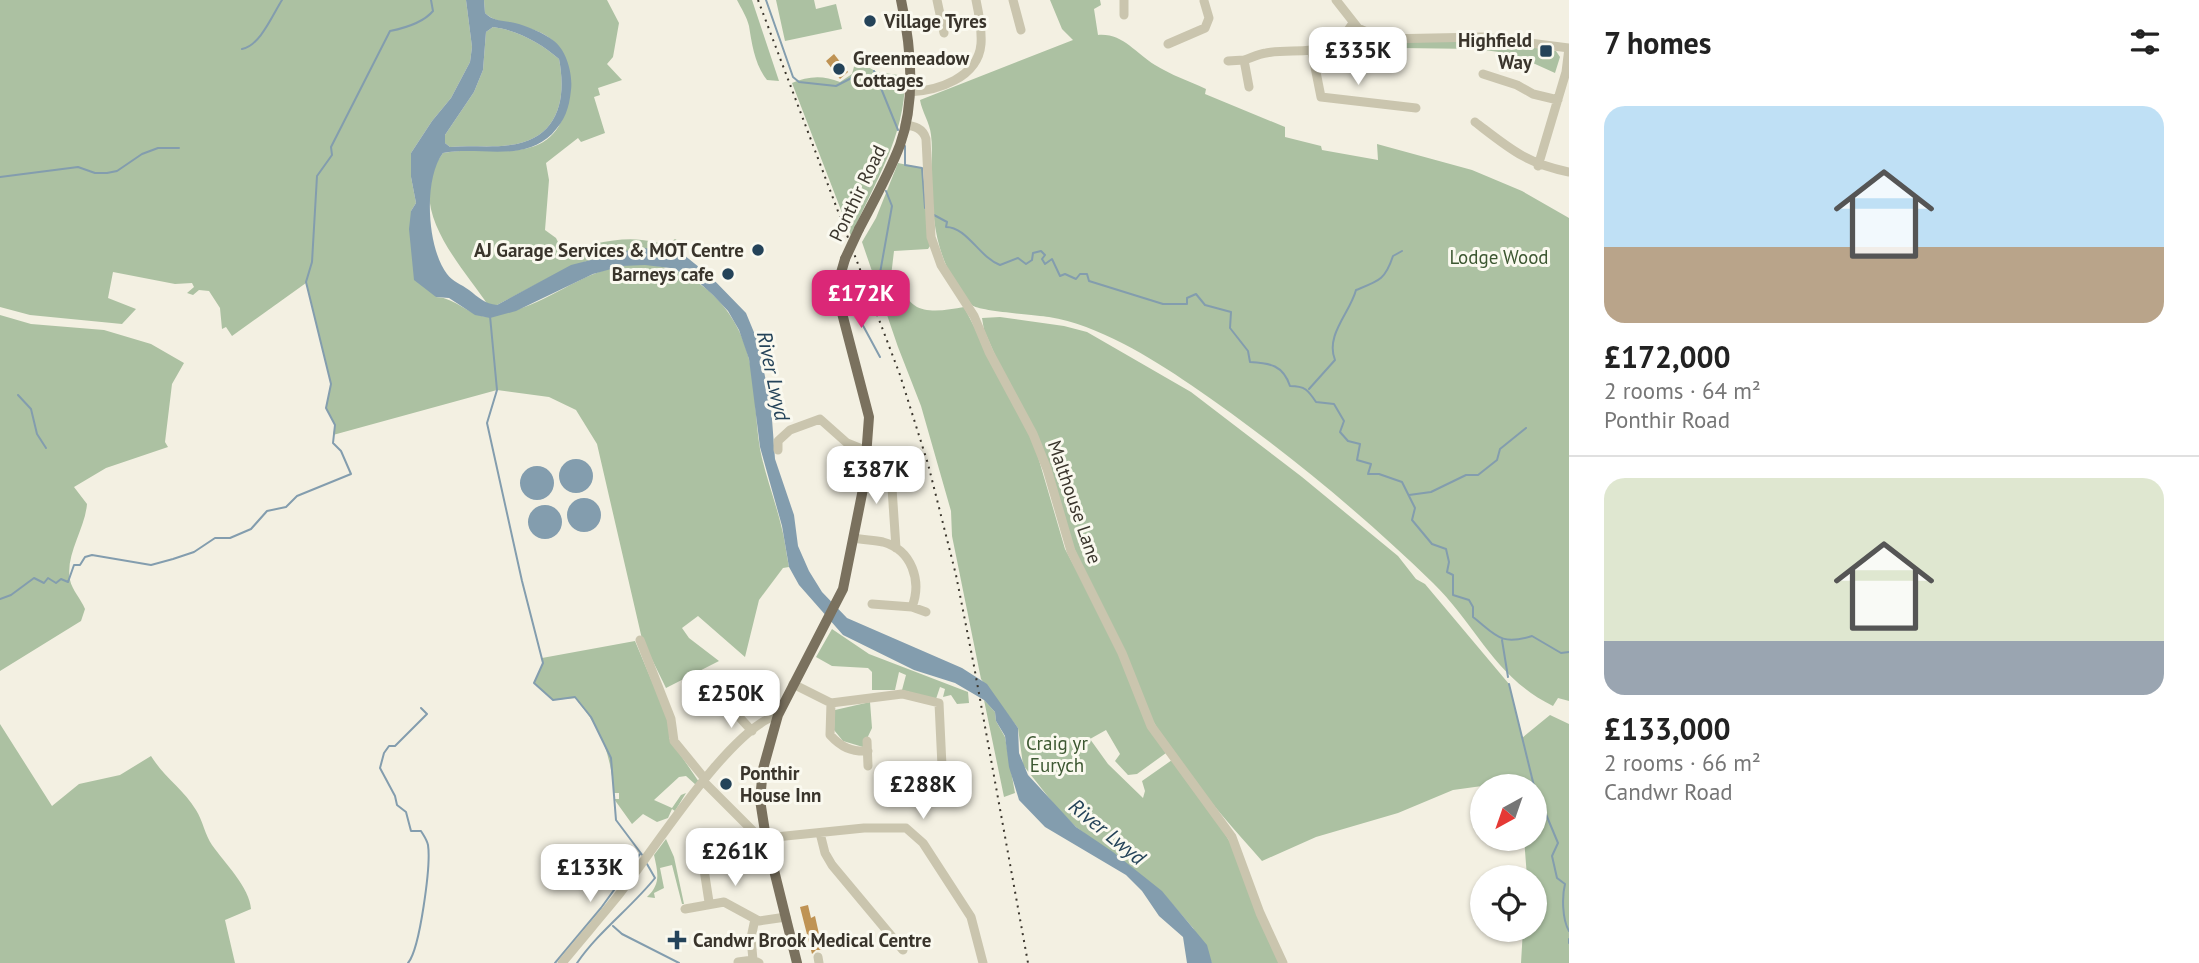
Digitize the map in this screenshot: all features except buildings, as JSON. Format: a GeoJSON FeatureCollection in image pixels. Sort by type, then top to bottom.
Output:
{"type":"FeatureCollection","features":[{"type":"Feature","properties":{"kind":"main road","name":"Ponthir Road"},"geometry":{"type":"LineString","coordinates":[[797,963],[765,836],[760,800],[761,784],[778,715],[835,603],[849,570],[855,538],[869,418],[836,290],[845,259],[900,145],[905,125],[909,92],[909,49],[901,0]]}},
{"type":"Feature","properties":{"kind":"street"},"geometry":{"type":"LineString","coordinates":[[937,0],[944,33]]}},
{"type":"Feature","properties":{"kind":"street"},"geometry":{"type":"LineString","coordinates":[[909,92],[925,92],[945,85],[965,74],[973,64],[981,45],[976,0]]}},
{"type":"Feature","properties":{"kind":"street"},"geometry":{"type":"LineString","coordinates":[[1013,0],[1021,30]]}},
{"type":"Feature","properties":{"kind":"street"},"geometry":{"type":"LineString","coordinates":[[1124,0],[1124,15]]}},
{"type":"Feature","properties":{"kind":"street"},"geometry":{"type":"LineString","coordinates":[[1168,44],[1205,28],[1209,18],[1205,0]]}},
{"type":"Feature","properties":{"kind":"street"},"geometry":{"type":"LineString","coordinates":[[1336,0],[1353,23],[1367,33],[1383,39],[1483,37],[1569,48],[1560,105],[1538,166]]}},
{"type":"Feature","properties":{"kind":"street"},"geometry":{"type":"LineString","coordinates":[[1228,61],[1244,60],[1267,53],[1312,52],[1346,32],[1353,23]]}},
{"type":"Feature","properties":{"kind":"street"},"geometry":{"type":"LineString","coordinates":[[1312,52],[1321,97],[1416,108]]}},
{"type":"Feature","properties":{"kind":"street"},"geometry":{"type":"LineString","coordinates":[[1244,60],[1249,86]]}},
{"type":"Feature","properties":{"kind":"street"},"geometry":{"type":"LineString","coordinates":[[1483,74],[1517,85],[1560,105]]}},
{"type":"Feature","properties":{"kind":"street"},"geometry":{"type":"LineString","coordinates":[[1475,122],[1517,154],[1538,166],[1569,172]]}},
{"type":"Feature","properties":{"kind":"street","name":"Malthouse Lane"},"geometry":{"type":"LineString","coordinates":[[905,125],[916,127],[926,139],[931,237],[941,265],[975,316],[989,352],[1033,434],[1047,469],[1071,551],[1122,653],[1152,726],[1231,837],[1260,913],[1283,963]]}},
{"type":"Feature","properties":{"kind":"street"},"geometry":{"type":"LineString","coordinates":[[778,450],[778,441],[790,430],[820,419],[847,443],[867,451]]}},
{"type":"Feature","properties":{"kind":"street"},"geometry":{"type":"LineString","coordinates":[[876,476],[887,467],[893,498],[896,548]]}},
{"type":"Feature","properties":{"kind":"street"},"geometry":{"type":"LineString","coordinates":[[855,538],[885,543],[907,558],[914,570],[917,593],[912,607]]}},
{"type":"Feature","properties":{"kind":"street"},"geometry":{"type":"LineString","coordinates":[[878,609],[912,607],[926,612]]}},
{"type":"Feature","properties":{"kind":"street"},"geometry":{"type":"LineString","coordinates":[[640,640],[671,719],[674,741],[739,820],[756,834],[765,836],[894,827],[906,828],[915,833],[971,917],[983,963]]}},
{"type":"Feature","properties":{"kind":"street"},"geometry":{"type":"LineString","coordinates":[[793,684],[831,703],[902,694],[939,703],[951,701]]}},
{"type":"Feature","properties":{"kind":"street"},"geometry":{"type":"LineString","coordinates":[[724,690],[741,719],[752,731]]}},
{"type":"Feature","properties":{"kind":"street"},"geometry":{"type":"LineString","coordinates":[[831,703],[830,735],[855,752],[868,751]]}},
{"type":"Feature","properties":{"kind":"street"},"geometry":{"type":"LineString","coordinates":[[939,703],[942,766]]}},
{"type":"Feature","properties":{"kind":"street"},"geometry":{"type":"LineString","coordinates":[[562,963],[704,780],[752,731],[770,717],[778,715]]}},
{"type":"Feature","properties":{"kind":"street"},"geometry":{"type":"LineString","coordinates":[[867,741],[868,766]]}},
{"type":"Feature","properties":{"kind":"street"},"geometry":{"type":"LineString","coordinates":[[930,746],[941,745]]}},
{"type":"Feature","properties":{"kind":"street"},"geometry":{"type":"LineString","coordinates":[[820,833],[825,853],[832,865],[903,950]]}},
{"type":"Feature","properties":{"kind":"street"},"geometry":{"type":"LineString","coordinates":[[708,844],[696,852],[706,877],[709,902]]}},
{"type":"Feature","properties":{"kind":"street"},"geometry":{"type":"LineString","coordinates":[[685,909],[709,902],[730,902],[755,919],[786,917]]}},
{"type":"Feature","properties":{"kind":"street"},"geometry":{"type":"LineString","coordinates":[[738,962],[756,962],[751,938],[755,919]]}},
{"type":"Feature","properties":{"kind":"green space"},"geometry":{"type":"Polygon","coordinates":[[[0,0],[466,0],[472,47],[470,62],[451,98],[411,153],[411,177],[416,203],[411,211],[436,297],[450,300],[475,314],[491,317],[534,303],[591,275],[621,266],[644,264],[685,275],[719,301],[732,318],[749,359],[760,449],[789,567],[783,568],[759,600],[745,657],[698,616],[682,628],[689,638],[719,661],[666,688],[642,639],[597,444],[576,410],[549,397],[497,390],[333,435],[335,425],[326,408],[331,384],[306,283],[232,336],[226,327],[222,329],[220,308],[209,291],[199,290],[193,295],[187,293],[194,287],[192,283],[175,284],[113,272],[108,298],[136,309],[122,324],[30,315],[0,307],[0,0]]]}},
{"type":"Feature","properties":{"kind":"green space"},"geometry":{"type":"Polygon","coordinates":[[[484,0],[607,0],[619,23],[613,57],[607,64],[622,80],[598,88],[600,95],[594,97],[605,133],[581,142],[578,138],[546,163],[549,180],[545,230],[556,238],[563,252],[612,241],[632,239],[663,243],[675,239],[687,246],[684,255],[657,251],[609,254],[564,270],[497,305],[488,305],[450,252],[440,233],[432,213],[429,193],[432,173],[443,153],[514,150],[545,141],[557,129],[565,111],[570,84],[566,60],[556,44],[538,31],[491,17],[485,13],[484,0]]]}},
{"type":"Feature","properties":{"kind":"green space"},"geometry":{"type":"Polygon","coordinates":[[[737,0],[752,0],[779,81],[767,80],[760,68],[748,23],[737,0]]]}},
{"type":"Feature","properties":{"kind":"green space"},"geometry":{"type":"Polygon","coordinates":[[[776,0],[814,0],[816,9],[836,4],[842,29],[785,41],[776,0]]]}},
{"type":"Feature","properties":{"kind":"green space","name":"Lodge Wood"},"geometry":{"type":"Polygon","coordinates":[[[1050,0],[1100,0],[1101,5],[1094,9],[1098,35],[1122,40],[1161,69],[1206,89],[1205,94],[1285,127],[1285,137],[1321,146],[1322,150],[1378,160],[1377,144],[1472,170],[1522,191],[1569,218],[1569,701],[1558,698],[1553,706],[1516,681],[1448,599],[1376,530],[1286,455],[1191,385],[1141,353],[1086,327],[1049,317],[976,307],[960,290],[944,261],[939,245],[933,213],[931,135],[920,100],[1073,40],[1062,29],[1050,0]]]}},
{"type":"Feature","properties":{"kind":"green space"},"geometry":{"type":"Polygon","coordinates":[[[493,27],[528,38],[559,59],[561,89],[556,115],[539,135],[526,141],[503,146],[450,147],[445,143],[445,135],[474,92],[483,70],[486,32],[493,27]]]}},
{"type":"Feature","properties":{"kind":"green space"},"geometry":{"type":"Polygon","coordinates":[[[1494,41],[1556,51],[1560,57],[1555,73],[1513,54],[1477,49],[1400,48],[1396,42],[1494,41]]]}},
{"type":"Feature","properties":{"kind":"green space"},"geometry":{"type":"Polygon","coordinates":[[[859,62],[877,72],[905,76],[904,98],[887,159],[851,236],[792,83],[816,77],[840,82],[852,74],[855,63],[859,62]]]}},
{"type":"Feature","properties":{"kind":"green space","name":"Craig yr Eurych"},"geometry":{"type":"Polygon","coordinates":[[[898,163],[922,168],[930,246],[928,249],[894,251],[890,285],[903,286],[906,296],[919,308],[936,311],[964,307],[1034,443],[1065,549],[1115,642],[1166,753],[1137,774],[1128,775],[1115,761],[1120,754],[1106,730],[1090,739],[1108,764],[1143,798],[1145,791],[1142,781],[1172,760],[1204,800],[1233,847],[1280,963],[1212,963],[1193,928],[1161,891],[1076,827],[1057,808],[1023,765],[1018,728],[981,679],[952,536],[951,511],[921,406],[862,242],[876,218],[898,163]]]}},
{"type":"Feature","properties":{"kind":"green space"},"geometry":{"type":"Polygon","coordinates":[[[0,315],[31,324],[104,330],[151,344],[184,363],[172,384],[165,442],[168,447],[106,468],[74,487],[87,504],[69,571],[71,584],[85,609],[81,621],[0,671],[0,315]]]}},
{"type":"Feature","properties":{"kind":"green space"},"geometry":{"type":"Polygon","coordinates":[[[1000,317],[1087,332],[1191,392],[1302,477],[1398,556],[1416,579],[1425,584],[1509,684],[1522,738],[1550,715],[1569,724],[1569,963],[1521,963],[1522,942],[1547,942],[1547,865],[1526,865],[1525,851],[1547,851],[1547,774],[1470,774],[1470,788],[1453,790],[1398,813],[1316,837],[1262,861],[1189,774],[1152,719],[1074,548],[1058,498],[984,330],[982,318],[1000,317]]]}},
{"type":"Feature","properties":{"kind":"green space"},"geometry":{"type":"Polygon","coordinates":[[[832,629],[869,654],[968,692],[969,703],[957,704],[951,695],[943,697],[945,689],[940,687],[936,699],[902,690],[906,675],[899,672],[895,690],[872,690],[872,672],[868,668],[832,666],[816,657],[832,629]]]}},
{"type":"Feature","properties":{"kind":"green space"},"geometry":{"type":"Polygon","coordinates":[[[635,641],[669,722],[669,738],[699,782],[696,785],[686,776],[679,777],[654,800],[672,808],[681,795],[686,793],[668,818],[657,822],[643,814],[632,824],[614,799],[619,799],[619,793],[614,793],[607,753],[592,720],[575,698],[553,700],[534,683],[543,663],[542,658],[635,641]]]}},
{"type":"Feature","properties":{"kind":"green space"},"geometry":{"type":"Polygon","coordinates":[[[984,700],[995,712],[996,721],[1005,737],[1015,793],[1004,797],[984,700]]]}},
{"type":"Feature","properties":{"kind":"green space"},"geometry":{"type":"Polygon","coordinates":[[[870,702],[872,728],[863,747],[843,741],[834,730],[835,710],[870,702]]]}},
{"type":"Feature","properties":{"kind":"green space"},"geometry":{"type":"Polygon","coordinates":[[[0,724],[52,806],[79,784],[120,775],[151,756],[191,803],[210,841],[236,876],[250,901],[251,909],[225,920],[235,963],[0,963],[0,724]]]}},
{"type":"Feature","properties":{"kind":"green space"},"geometry":{"type":"Polygon","coordinates":[[[666,839],[674,857],[684,904],[672,865],[660,868],[664,888],[654,893],[655,898],[647,897],[655,887],[657,878],[654,855],[666,839]]]}},
{"type":"Feature","properties":{"kind":"water"},"geometry":{"type":"Polygon","coordinates":[[[466,0],[484,0],[485,13],[488,16],[530,28],[559,45],[568,64],[571,90],[568,109],[563,119],[552,134],[540,143],[514,151],[443,153],[432,179],[430,214],[435,248],[447,274],[482,300],[497,305],[571,265],[630,250],[645,248],[684,255],[710,276],[746,313],[758,342],[771,406],[775,459],[794,515],[798,546],[822,592],[847,618],[962,668],[987,684],[1018,728],[1019,753],[1028,775],[1076,827],[1162,891],[1207,945],[1212,963],[1187,963],[1183,937],[1159,916],[1142,891],[1126,875],[1045,827],[1019,800],[1009,767],[1005,736],[996,721],[995,712],[984,700],[955,683],[914,670],[843,635],[799,585],[789,567],[782,526],[760,447],[749,359],[739,330],[728,311],[694,278],[670,268],[622,266],[593,274],[516,311],[490,318],[475,315],[449,298],[436,297],[414,280],[409,229],[411,211],[416,203],[411,177],[411,153],[451,98],[470,62],[472,47],[466,0]],[[493,27],[486,32],[483,70],[474,92],[445,135],[445,143],[450,147],[503,146],[526,141],[539,135],[556,115],[561,89],[559,59],[528,38],[493,27]]]}},
{"type":"Feature","properties":{"kind":"water"},"geometry":{"type":"Polygon","coordinates":[[[576,459],[588,464],[593,476],[588,488],[576,493],[564,488],[559,476],[564,464],[576,459]]]}},
{"type":"Feature","properties":{"kind":"water"},"geometry":{"type":"Polygon","coordinates":[[[537,466],[549,471],[554,483],[549,495],[537,500],[525,495],[520,483],[525,471],[537,466]]]}},
{"type":"Feature","properties":{"kind":"water"},"geometry":{"type":"Polygon","coordinates":[[[584,498],[596,503],[601,515],[596,527],[584,532],[572,527],[567,515],[572,503],[584,498]]]}},
{"type":"Feature","properties":{"kind":"water"},"geometry":{"type":"Polygon","coordinates":[[[545,505],[557,510],[562,522],[557,534],[545,539],[533,534],[528,522],[533,510],[545,505]]]}},
{"type":"Feature","properties":{"kind":"waterway"},"geometry":{"type":"LineString","coordinates":[[242,49],[249,47],[260,36],[282,0]]}},
{"type":"Feature","properties":{"kind":"waterway"},"geometry":{"type":"LineString","coordinates":[[0,599],[11,595],[34,578],[44,583],[48,578],[56,583],[61,579],[68,582],[74,565],[80,565],[85,557],[92,555],[151,565],[194,552],[215,538],[230,538],[251,529],[267,511],[286,507],[297,496],[351,474],[341,451],[333,443],[335,425],[326,408],[331,384],[306,282],[312,262],[317,176],[332,155],[331,147],[390,31],[408,27],[424,19],[433,11],[431,0]]}},
{"type":"Feature","properties":{"kind":"waterway"},"geometry":{"type":"LineString","coordinates":[[766,0],[793,77],[799,82],[836,86],[861,73]]}},
{"type":"Feature","properties":{"kind":"waterway"},"geometry":{"type":"LineString","coordinates":[[874,71],[898,130]]}},
{"type":"Feature","properties":{"kind":"waterway"},"geometry":{"type":"LineString","coordinates":[[905,146],[905,165],[922,168],[925,208]]}},
{"type":"Feature","properties":{"kind":"waterway"},"geometry":{"type":"LineString","coordinates":[[0,177],[78,167],[95,173],[107,173],[117,171],[142,154],[158,148],[179,148]]}},
{"type":"Feature","properties":{"kind":"waterway"},"geometry":{"type":"LineString","coordinates":[[871,292],[880,273],[892,206],[886,191]]}},
{"type":"Feature","properties":{"kind":"waterway"},"geometry":{"type":"LineString","coordinates":[[934,215],[947,222],[946,227],[953,228],[967,237],[986,256],[1000,265],[1018,258],[1026,264],[1032,260],[1033,253],[1041,251],[1045,255],[1042,259],[1045,264],[1052,259],[1060,276],[1065,274],[1076,279],[1080,274],[1087,274],[1089,281],[1163,304],[1187,304],[1187,298],[1196,294],[1205,305],[1231,312],[1230,328],[1248,351],[1250,362],[1275,366],[1284,374],[1290,386],[1306,390],[1316,402],[1334,404],[1344,421],[1340,432],[1348,441],[1360,444],[1357,460],[1371,464],[1368,474],[1379,474],[1402,482],[1415,508],[1412,520],[1432,544],[1446,549],[1449,562],[1447,572],[1453,575],[1453,595],[1469,600],[1473,607],[1473,617],[1499,637],[1513,640],[1532,636],[1561,653],[1569,652]]}},
{"type":"Feature","properties":{"kind":"waterway"},"geometry":{"type":"LineString","coordinates":[[1309,389],[1335,360],[1333,342],[1356,290],[1380,279],[1393,256],[1402,251]]}},
{"type":"Feature","properties":{"kind":"waterway"},"geometry":{"type":"LineString","coordinates":[[862,301],[860,320],[880,357]]}},
{"type":"Feature","properties":{"kind":"waterway"},"geometry":{"type":"LineString","coordinates":[[490,316],[497,390],[487,423],[543,663],[534,683],[553,700],[575,697],[591,717],[611,758],[616,820],[643,856]]}},
{"type":"Feature","properties":{"kind":"waterway"},"geometry":{"type":"LineString","coordinates":[[18,395],[31,409],[37,434],[46,448]]}},
{"type":"Feature","properties":{"kind":"waterway"},"geometry":{"type":"LineString","coordinates":[[1409,495],[1431,492],[1466,475],[1478,475],[1497,460],[1500,449],[1526,428]]}},
{"type":"Feature","properties":{"kind":"waterway"},"geometry":{"type":"LineString","coordinates":[[1502,640],[1508,677]]}},
{"type":"Feature","properties":{"kind":"waterway"},"geometry":{"type":"LineString","coordinates":[[1509,684],[1531,774]]}},
{"type":"Feature","properties":{"kind":"waterway"},"geometry":{"type":"LineString","coordinates":[[408,963],[417,941],[424,906],[428,845],[421,831],[411,831],[406,812],[397,805],[380,768],[389,746],[395,746],[427,714],[421,708]]}},
{"type":"Feature","properties":{"kind":"waterway"},"geometry":{"type":"LineString","coordinates":[[1547,817],[1558,843],[1552,856],[1557,878],[1565,884],[1563,908],[1569,931]]}},
{"type":"Feature","properties":{"kind":"waterway"},"geometry":{"type":"LineString","coordinates":[[555,963],[601,908],[640,854]]}},
{"type":"Feature","properties":{"kind":"waterway"},"geometry":{"type":"LineString","coordinates":[[577,963],[595,940],[655,878],[647,864]]}},
{"type":"Feature","properties":{"kind":"waterway"},"geometry":{"type":"LineString","coordinates":[[613,926],[622,934],[679,963]]}},
{"type":"Feature","properties":{"kind":"railway"},"geometry":{"type":"LineString","coordinates":[[758,0],[900,375],[928,464],[956,575],[1028,963]]}},
{"type":"Feature","properties":{"kind":"place","name":"Village Tyres"},"geometry":{"type":"Point","coordinates":[870,21]}},
{"type":"Feature","properties":{"kind":"place","name":"Highfield Way"},"geometry":{"type":"Point","coordinates":[1546,51]}},
{"type":"Feature","properties":{"kind":"place","name":"Greenmeadow Cottages"},"geometry":{"type":"Point","coordinates":[839,69]}},
{"type":"Feature","properties":{"kind":"place","name":"AJ Garage Services & MOT Centre"},"geometry":{"type":"Point","coordinates":[758,250]}},
{"type":"Feature","properties":{"kind":"place","name":"Barneys cafe"},"geometry":{"type":"Point","coordinates":[728,274]}},
{"type":"Feature","properties":{"kind":"place","name":"Ponthir House Inn"},"geometry":{"type":"Point","coordinates":[726,784]}},
{"type":"Feature","properties":{"kind":"place","name":"Candwr Brook Medical Centre"},"geometry":{"type":"Point","coordinates":[677,940]}},
{"type":"Feature","properties":{"kind":"water label","name":"River Lwyd"},"geometry":{"type":"Point","coordinates":[773,376]}},
{"type":"Feature","properties":{"kind":"water label","name":"River Lwyd"},"geometry":{"type":"Point","coordinates":[1107,832]}}]}
